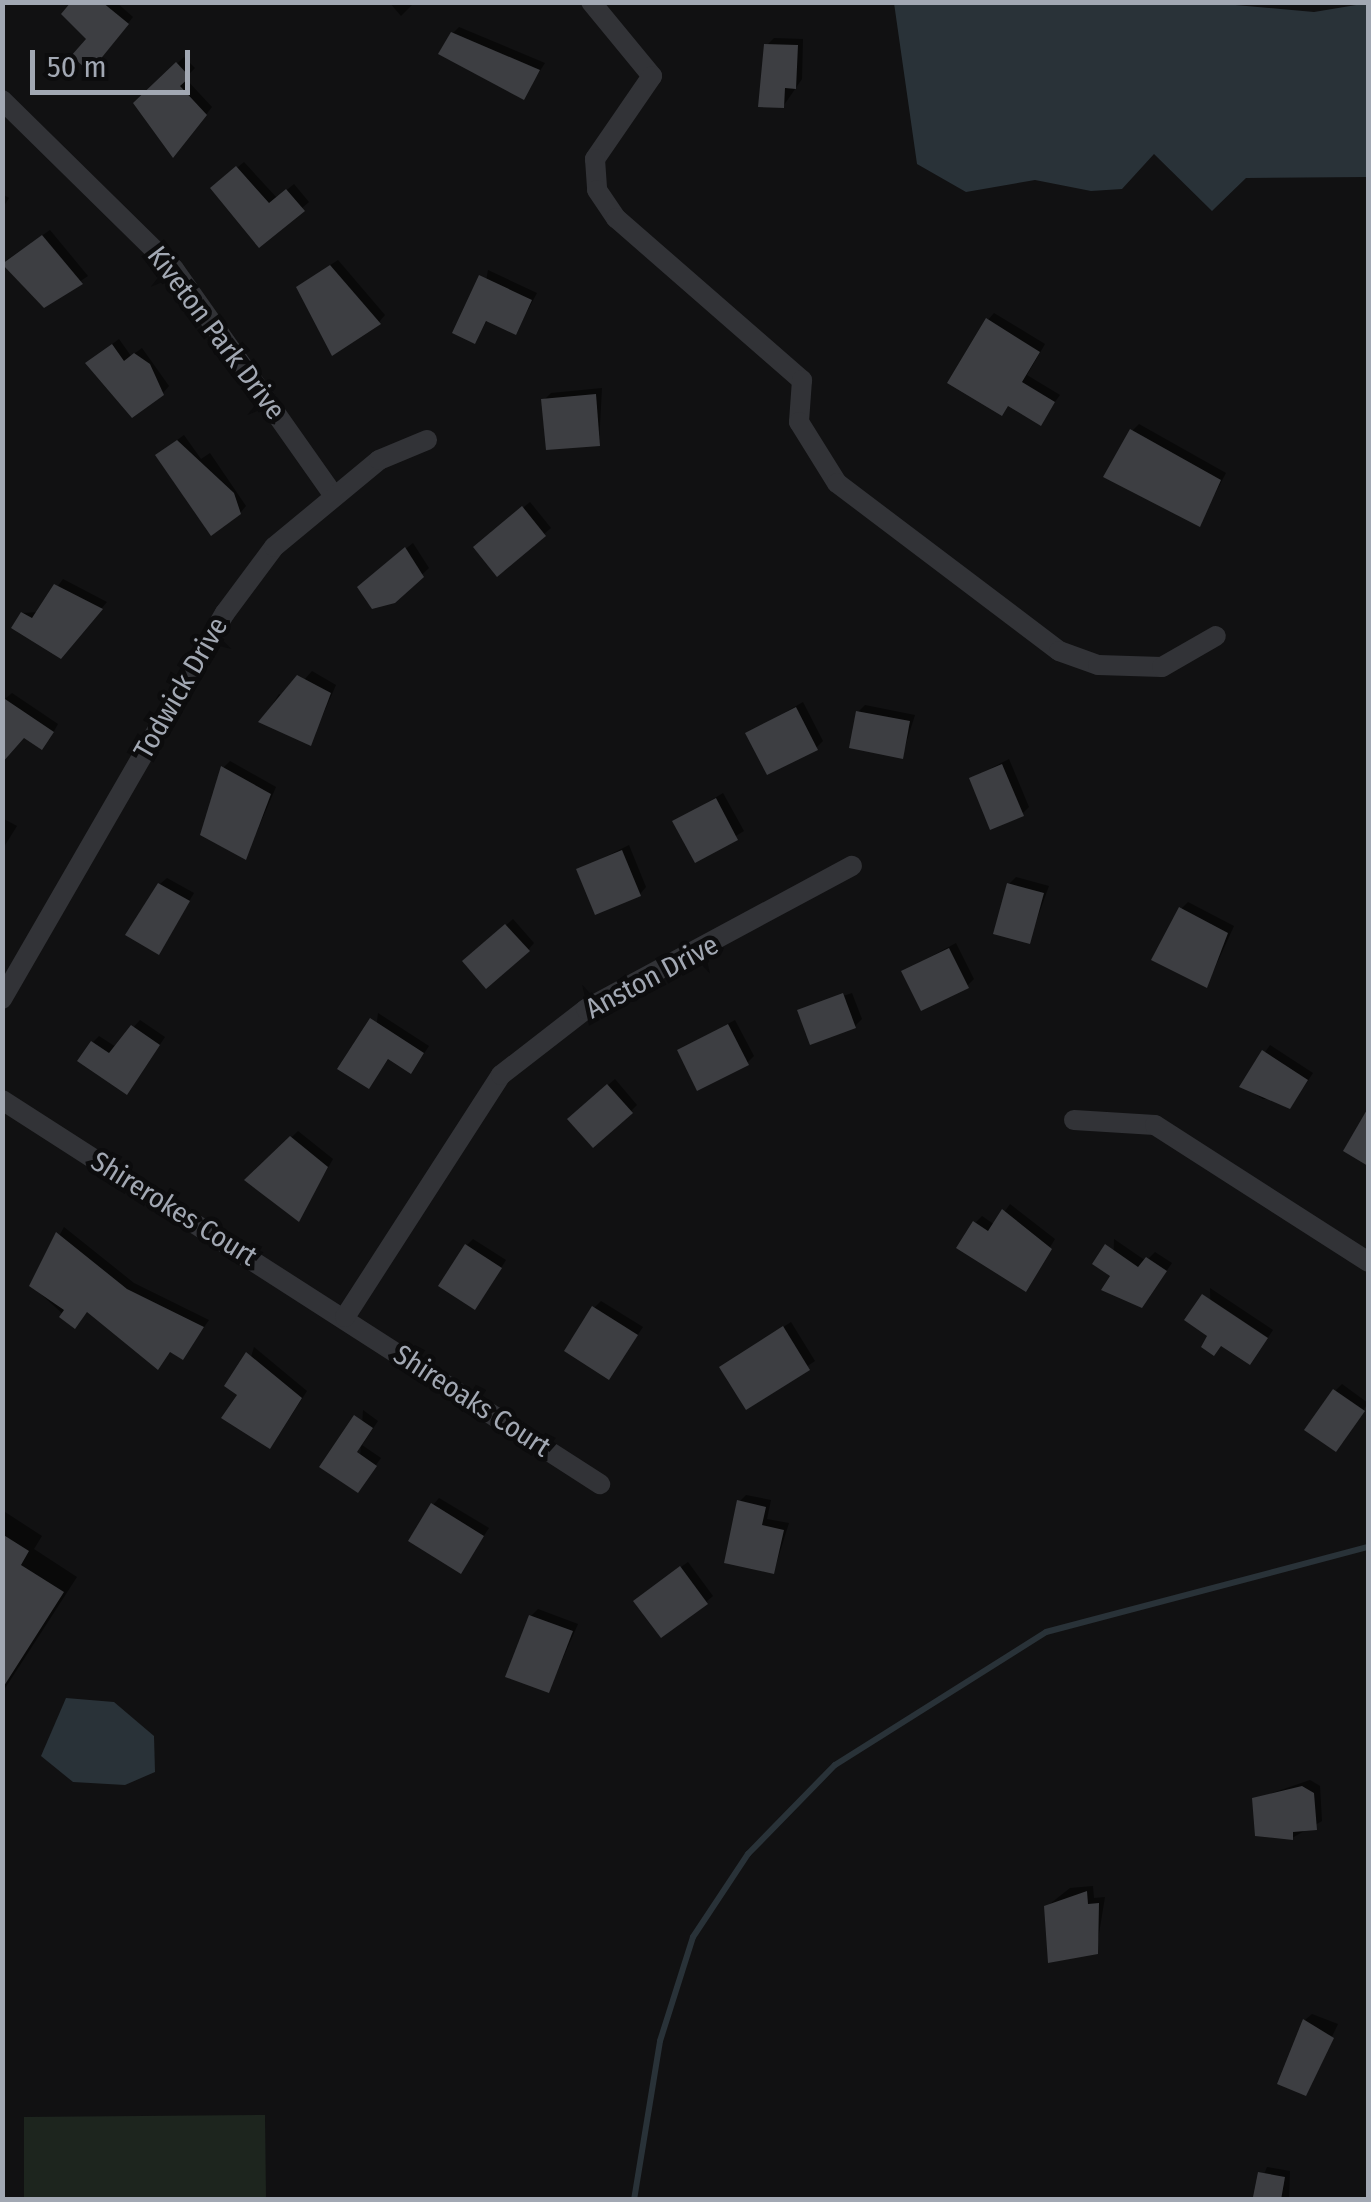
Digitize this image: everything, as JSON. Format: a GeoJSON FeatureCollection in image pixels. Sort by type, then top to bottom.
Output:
{"type":"FeatureCollection","features":[{"type":"Feature","properties":{"kind":"street"},"geometry":{"type":"LineString","coordinates":[[591,2],[652,76],[595,159],[597,190],[616,218],[802,380],[799,422],[837,483],[1058,651],[1098,665],[1162,668],[1216,636]]}},
{"type":"Feature","properties":{"kind":"street","name":"Kiveton Park Drive"},"geometry":{"type":"LineString","coordinates":[[2,100],[174,269],[332,493]]}},
{"type":"Feature","properties":{"kind":"street","name":"Todwick Drive"},"geometry":{"type":"LineString","coordinates":[[2,999],[224,612],[332,493],[428,440]]}},
{"type":"Feature","properties":{"kind":"street","name":"Anston Drive"},"geometry":{"type":"LineString","coordinates":[[344,1317],[501,1075],[586,1009],[852,866]]}},
{"type":"Feature","properties":{"kind":"street","name":"Shirerokes Court"},"geometry":{"type":"LineString","coordinates":[[2,1100],[344,1317]]}},
{"type":"Feature","properties":{"kind":"street"},"geometry":{"type":"LineString","coordinates":[[1074,1120],[1155,1125],[1368,1262]]}},
{"type":"Feature","properties":{"kind":"street","name":"Shireoaks Court"},"geometry":{"type":"LineString","coordinates":[[344,1317],[600,1484]]}},
{"type":"Feature","properties":{"kind":"shaded area"},"geometry":{"type":"Polygon","coordinates":[[[894,3],[1213,3],[1314,12],[1368,3],[1368,177],[1246,178],[1212,211],[1154,154],[1122,189],[1091,191],[1035,180],[966,192],[917,164],[894,3]]]}},
{"type":"Feature","properties":{"kind":"shaded area"},"geometry":{"type":"Polygon","coordinates":[[[66,1698],[114,1702],[154,1736],[155,1772],[125,1785],[73,1782],[41,1756],[66,1698]]]}},
{"type":"Feature","properties":{"kind":"shaded area"},"geometry":{"type":"Polygon","coordinates":[[[265,2115],[266,2199],[24,2199],[24,2117],[265,2115]]]}},
{"type":"Feature","properties":{"kind":"building"},"geometry":{"type":"Polygon","coordinates":[[[71,2],[102,2],[129,24],[90,72],[71,56],[86,39],[61,14],[71,2]]]}},
{"type":"Feature","properties":{"kind":"building"},"geometry":{"type":"Polygon","coordinates":[[[451,32],[540,70],[524,100],[438,54],[451,32]]]}},
{"type":"Feature","properties":{"kind":"building"},"geometry":{"type":"Polygon","coordinates":[[[764,44],[798,45],[796,89],[785,88],[784,108],[758,107],[764,44]]]}},
{"type":"Feature","properties":{"kind":"building"},"geometry":{"type":"Polygon","coordinates":[[[176,62],[190,77],[180,86],[207,115],[173,158],[133,103],[176,62]]]}},
{"type":"Feature","properties":{"kind":"building"},"geometry":{"type":"Polygon","coordinates":[[[236,166],[269,203],[286,189],[305,211],[259,248],[210,188],[236,166]]]}},
{"type":"Feature","properties":{"kind":"building"},"geometry":{"type":"Polygon","coordinates":[[[42,235],[83,284],[44,308],[2,264],[42,235]]]}},
{"type":"Feature","properties":{"kind":"building"},"geometry":{"type":"Polygon","coordinates":[[[330,265],[381,324],[332,356],[296,287],[330,265]]]}},
{"type":"Feature","properties":{"kind":"building"},"geometry":{"type":"Polygon","coordinates":[[[479,275],[532,300],[516,335],[486,321],[475,344],[452,333],[479,275]]]}},
{"type":"Feature","properties":{"kind":"building"},"geometry":{"type":"Polygon","coordinates":[[[986,318],[1040,352],[1022,382],[1055,402],[1041,426],[1008,406],[1002,416],[947,383],[986,318]]]}},
{"type":"Feature","properties":{"kind":"building"},"geometry":{"type":"Polygon","coordinates":[[[112,344],[124,361],[134,353],[150,364],[164,395],[132,418],[85,363],[112,344]]]}},
{"type":"Feature","properties":{"kind":"building"},"geometry":{"type":"Polygon","coordinates":[[[596,394],[600,446],[546,450],[541,399],[596,394]]]}},
{"type":"Feature","properties":{"kind":"building"},"geometry":{"type":"Polygon","coordinates":[[[1130,429],[1221,480],[1200,527],[1103,477],[1130,429]]]}},
{"type":"Feature","properties":{"kind":"building"},"geometry":{"type":"Polygon","coordinates":[[[177,440],[234,493],[241,514],[211,536],[155,455],[177,440]]]}},
{"type":"Feature","properties":{"kind":"building"},"geometry":{"type":"Polygon","coordinates":[[[522,506],[546,536],[497,577],[473,547],[522,506]]]}},
{"type":"Feature","properties":{"kind":"building"},"geometry":{"type":"Polygon","coordinates":[[[405,547],[424,577],[395,603],[372,609],[357,587],[405,547]]]}},
{"type":"Feature","properties":{"kind":"building"},"geometry":{"type":"Polygon","coordinates":[[[54,584],[103,609],[61,659],[11,628],[21,612],[32,618],[54,584]]]}},
{"type":"Feature","properties":{"kind":"building"},"geometry":{"type":"Polygon","coordinates":[[[297,675],[331,693],[311,746],[258,722],[297,675]]]}},
{"type":"Feature","properties":{"kind":"building"},"geometry":{"type":"Polygon","coordinates":[[[2,697],[54,732],[42,750],[24,738],[2,763],[2,697]]]}},
{"type":"Feature","properties":{"kind":"building"},"geometry":{"type":"Polygon","coordinates":[[[796,707],[818,750],[767,775],[745,733],[796,707]]]}},
{"type":"Feature","properties":{"kind":"building"},"geometry":{"type":"Polygon","coordinates":[[[856,711],[910,721],[903,759],[849,748],[856,711]]]}},
{"type":"Feature","properties":{"kind":"building"},"geometry":{"type":"Polygon","coordinates":[[[1002,764],[1024,816],[990,830],[969,778],[1002,764]]]}},
{"type":"Feature","properties":{"kind":"building"},"geometry":{"type":"Polygon","coordinates":[[[221,766],[271,794],[246,860],[200,835],[221,766]]]}},
{"type":"Feature","properties":{"kind":"building"},"geometry":{"type":"Polygon","coordinates":[[[716,798],[738,840],[695,863],[672,821],[716,798]]]}},
{"type":"Feature","properties":{"kind":"building"},"geometry":{"type":"Polygon","coordinates":[[[622,850],[641,896],[595,915],[576,869],[622,850]]]}},
{"type":"Feature","properties":{"kind":"building"},"geometry":{"type":"Polygon","coordinates":[[[158,883],[190,901],[159,955],[125,935],[158,883]]]}},
{"type":"Feature","properties":{"kind":"building"},"geometry":{"type":"Polygon","coordinates":[[[1007,883],[1044,893],[1030,944],[993,934],[1007,883]]]}},
{"type":"Feature","properties":{"kind":"building"},"geometry":{"type":"Polygon","coordinates":[[[1179,907],[1228,933],[1207,988],[1151,960],[1179,907]]]}},
{"type":"Feature","properties":{"kind":"building"},"geometry":{"type":"Polygon","coordinates":[[[505,924],[530,951],[486,989],[462,961],[505,924]]]}},
{"type":"Feature","properties":{"kind":"building"},"geometry":{"type":"Polygon","coordinates":[[[949,948],[969,988],[921,1011],[901,971],[949,948]]]}},
{"type":"Feature","properties":{"kind":"building"},"geometry":{"type":"Polygon","coordinates":[[[843,993],[856,1028],[810,1045],[797,1010],[843,993]]]}},
{"type":"Feature","properties":{"kind":"building"},"geometry":{"type":"Polygon","coordinates":[[[370,1018],[424,1053],[411,1074],[388,1059],[369,1089],[337,1069],[370,1018]]]}},
{"type":"Feature","properties":{"kind":"building"},"geometry":{"type":"Polygon","coordinates":[[[728,1024],[749,1065],[697,1091],[677,1050],[728,1024]]]}},
{"type":"Feature","properties":{"kind":"building"},"geometry":{"type":"Polygon","coordinates":[[[131,1025],[160,1045],[127,1095],[77,1061],[91,1041],[109,1053],[131,1025]]]}},
{"type":"Feature","properties":{"kind":"building"},"geometry":{"type":"Polygon","coordinates":[[[1262,1050],[1308,1080],[1290,1109],[1239,1087],[1262,1050]]]}},
{"type":"Feature","properties":{"kind":"building"},"geometry":{"type":"Polygon","coordinates":[[[607,1084],[633,1113],[593,1148],[567,1119],[607,1084]]]}},
{"type":"Feature","properties":{"kind":"building"},"geometry":{"type":"Polygon","coordinates":[[[1368,1108],[1368,1166],[1343,1151],[1368,1108]]]}},
{"type":"Feature","properties":{"kind":"building"},"geometry":{"type":"Polygon","coordinates":[[[290,1136],[328,1167],[299,1222],[244,1180],[290,1136]]]}},
{"type":"Feature","properties":{"kind":"building"},"geometry":{"type":"Polygon","coordinates":[[[1002,1209],[1052,1249],[1026,1292],[956,1248],[973,1221],[988,1231],[1002,1209]]]}},
{"type":"Feature","properties":{"kind":"building"},"geometry":{"type":"Polygon","coordinates":[[[56,1232],[127,1289],[204,1327],[183,1360],[170,1352],[158,1370],[87,1312],[75,1329],[59,1317],[64,1310],[29,1286],[56,1232]]]}},
{"type":"Feature","properties":{"kind":"building"},"geometry":{"type":"Polygon","coordinates":[[[465,1244],[502,1268],[475,1310],[438,1286],[465,1244]]]}},
{"type":"Feature","properties":{"kind":"building"},"geometry":{"type":"Polygon","coordinates":[[[1105,1244],[1138,1267],[1146,1257],[1167,1271],[1142,1308],[1101,1290],[1110,1276],[1092,1264],[1105,1244]]]}},
{"type":"Feature","properties":{"kind":"building"},"geometry":{"type":"Polygon","coordinates":[[[1202,1294],[1268,1338],[1250,1365],[1221,1346],[1214,1356],[1201,1347],[1207,1336],[1184,1320],[1202,1294]]]}},
{"type":"Feature","properties":{"kind":"building"},"geometry":{"type":"Polygon","coordinates":[[[592,1306],[638,1335],[609,1380],[564,1351],[592,1306]]]}},
{"type":"Feature","properties":{"kind":"building"},"geometry":{"type":"Polygon","coordinates":[[[783,1326],[810,1370],[746,1410],[719,1367],[783,1326]]]}},
{"type":"Feature","properties":{"kind":"building"},"geometry":{"type":"Polygon","coordinates":[[[246,1352],[302,1398],[270,1449],[221,1418],[237,1395],[224,1386],[246,1352]]]}},
{"type":"Feature","properties":{"kind":"building"},"geometry":{"type":"Polygon","coordinates":[[[1333,1389],[1365,1411],[1336,1452],[1304,1430],[1333,1389]]]}},
{"type":"Feature","properties":{"kind":"building"},"geometry":{"type":"Polygon","coordinates":[[[354,1415],[373,1428],[357,1452],[377,1466],[358,1493],[319,1467],[354,1415]]]}},
{"type":"Feature","properties":{"kind":"building"},"geometry":{"type":"Polygon","coordinates":[[[737,1500],[766,1507],[762,1525],[784,1530],[774,1574],[724,1563],[737,1500]]]}},
{"type":"Feature","properties":{"kind":"building"},"geometry":{"type":"Polygon","coordinates":[[[431,1503],[484,1536],[461,1574],[408,1541],[431,1503]]]}},
{"type":"Feature","properties":{"kind":"building"},"geometry":{"type":"Polygon","coordinates":[[[2,1534],[29,1551],[21,1565],[64,1592],[2,1689],[2,1534]]]}},
{"type":"Feature","properties":{"kind":"building"},"geometry":{"type":"Polygon","coordinates":[[[680,1566],[708,1604],[661,1638],[633,1601],[680,1566]]]}},
{"type":"Feature","properties":{"kind":"building"},"geometry":{"type":"Polygon","coordinates":[[[529,1615],[573,1631],[549,1693],[505,1677],[529,1615]]]}},
{"type":"Feature","properties":{"kind":"building"},"geometry":{"type":"Polygon","coordinates":[[[1302,1786],[1314,1793],[1317,1830],[1293,1832],[1293,1840],[1255,1836],[1252,1798],[1302,1786]]]}},
{"type":"Feature","properties":{"kind":"building"},"geometry":{"type":"Polygon","coordinates":[[[1087,1891],[1088,1904],[1099,1903],[1098,1954],[1048,1963],[1044,1906],[1087,1891]]]}},
{"type":"Feature","properties":{"kind":"building"},"geometry":{"type":"Polygon","coordinates":[[[1303,2019],[1334,2038],[1306,2096],[1277,2084],[1303,2019]]]}},
{"type":"Feature","properties":{"kind":"building"},"geometry":{"type":"Polygon","coordinates":[[[1258,2172],[1285,2177],[1281,2200],[1253,2197],[1258,2172]]]}},
{"type":"Feature","properties":{"kind":"waterway"},"geometry":{"type":"LineString","coordinates":[[634,2200],[660,2041],[693,1937],[748,1854],[835,1765],[1046,1632],[1368,1547]]}}]}
